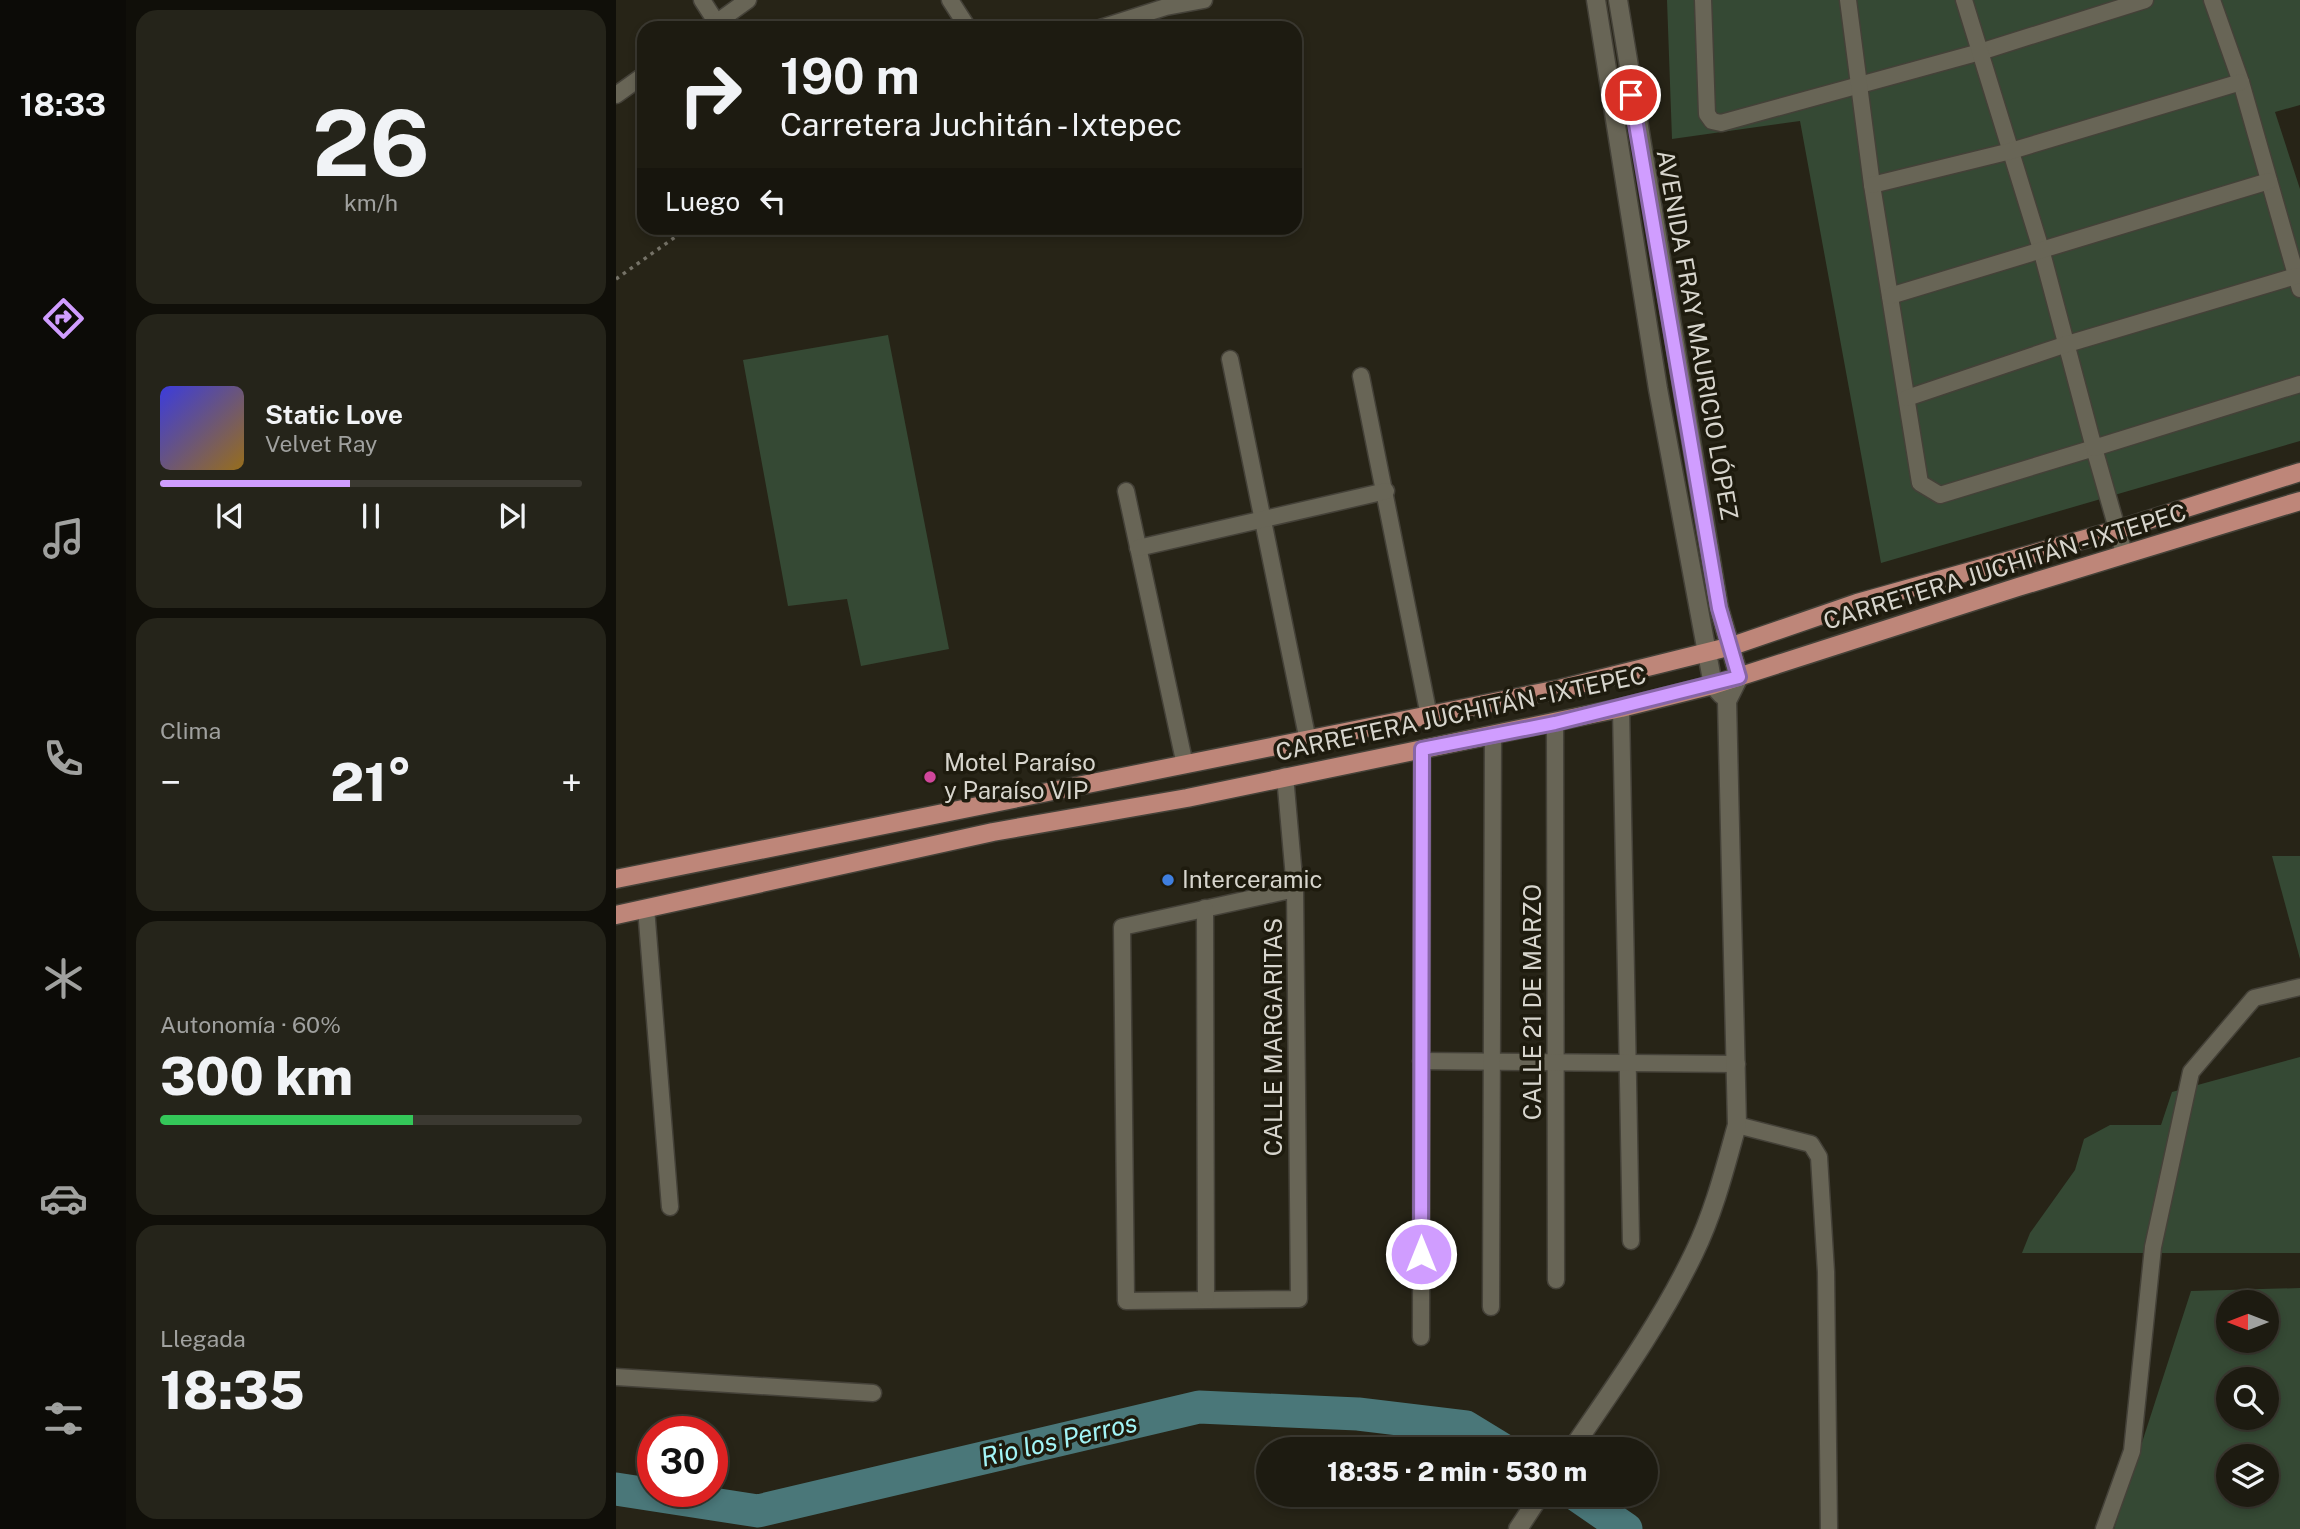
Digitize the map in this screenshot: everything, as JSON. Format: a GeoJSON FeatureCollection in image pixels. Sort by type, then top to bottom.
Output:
{"type":"FeatureCollection","features":[{"type":"Feature","properties":{"kind":"main road","name":"CARRETERA JUCHITÁN - IXTEPEC"},"geometry":{"type":"LineString","coordinates":[[616,879],[1429,716],[1706,653],[1857,603],[2117,530],[2300,472]]}},
{"type":"Feature","properties":{"kind":"main road","name":"CARRETERA JUCHITÁN - IXTEPEC"},"geometry":{"type":"LineString","coordinates":[[616,915],[839,866],[1493,736],[1620,708],[1713,685],[2124,553],[2300,501]]}},
{"type":"Feature","properties":{"kind":"main road"},"geometry":{"type":"LineString","coordinates":[[833,835],[839,866]]}},
{"type":"Feature","properties":{"kind":"street"},"geometry":{"type":"LineString","coordinates":[[702,0],[712,21]]}},
{"type":"Feature","properties":{"kind":"street"},"geometry":{"type":"LineString","coordinates":[[721,21],[748,0]]}},
{"type":"Feature","properties":{"kind":"street"},"geometry":{"type":"LineString","coordinates":[[950,0],[964,21]]}},
{"type":"Feature","properties":{"kind":"street"},"geometry":{"type":"LineString","coordinates":[[1125,21],[1201,0]]}},
{"type":"Feature","properties":{"kind":"street","name":"AVENIDA FRAY MAURICIO LÓPEZ"},"geometry":{"type":"LineString","coordinates":[[1596,0],[1658,389],[1713,685]]}},
{"type":"Feature","properties":{"kind":"street","name":"AVENIDA FRAY MAURICIO LÓPEZ"},"geometry":{"type":"LineString","coordinates":[[1618,0],[1719,608],[1739,677]]}},
{"type":"Feature","properties":{"kind":"street"},"geometry":{"type":"LineString","coordinates":[[1703,0],[1707,114],[1712,121],[1721,123],[1858,83],[1980,52],[2145,0]]}},
{"type":"Feature","properties":{"kind":"street"},"geometry":{"type":"LineString","coordinates":[[1848,0],[1872,185],[1920,483],[1940,495],[2300,384]]}},
{"type":"Feature","properties":{"kind":"street"},"geometry":{"type":"LineString","coordinates":[[1964,0],[2041,249],[2064,345],[2124,553]]}},
{"type":"Feature","properties":{"kind":"street"},"geometry":{"type":"LineString","coordinates":[[1907,398],[2064,345],[2298,283],[2241,82],[2212,0]]}},
{"type":"Feature","properties":{"kind":"street"},"geometry":{"type":"LineString","coordinates":[[616,95],[637,80]]}},
{"type":"Feature","properties":{"kind":"street"},"geometry":{"type":"LineString","coordinates":[[1872,185],[2011,151],[2241,82]]}},
{"type":"Feature","properties":{"kind":"street"},"geometry":{"type":"LineString","coordinates":[[1890,296],[2269,181]]}},
{"type":"Feature","properties":{"kind":"street"},"geometry":{"type":"LineString","coordinates":[[1230,359],[1308,741]]}},
{"type":"Feature","properties":{"kind":"street"},"geometry":{"type":"LineString","coordinates":[[1361,376],[1429,716]]}},
{"type":"Feature","properties":{"kind":"street"},"geometry":{"type":"LineString","coordinates":[[1126,491],[1185,765]]}},
{"type":"Feature","properties":{"kind":"street"},"geometry":{"type":"LineString","coordinates":[[1138,548],[1386,491]]}},
{"type":"Feature","properties":{"kind":"street"},"geometry":{"type":"LineString","coordinates":[[1580,1437],[1626,1370],[1694,1253],[1720,1189],[1737,1125],[1727,701],[1739,677]]}},
{"type":"Feature","properties":{"kind":"street"},"geometry":{"type":"LineString","coordinates":[[1713,685],[1727,701]]}},
{"type":"Feature","properties":{"kind":"street"},"geometry":{"type":"LineString","coordinates":[[1620,708],[1631,1241]]}},
{"type":"Feature","properties":{"kind":"street","name":"CALLE 21 DE MARZO"},"geometry":{"type":"LineString","coordinates":[[1555,723],[1556,1280]]}},
{"type":"Feature","properties":{"kind":"street"},"geometry":{"type":"LineString","coordinates":[[1491,1307],[1493,736]]}},
{"type":"Feature","properties":{"kind":"street"},"geometry":{"type":"LineString","coordinates":[[1421,1337],[1422,749]]}},
{"type":"Feature","properties":{"kind":"street","name":"CALLE MARGARITAS"},"geometry":{"type":"LineString","coordinates":[[1206,1298],[1299,1299],[1295,889],[1284,776]]}},
{"type":"Feature","properties":{"kind":"street"},"geometry":{"type":"LineString","coordinates":[[1205,908],[1206,1298],[1126,1301],[1122,927],[1205,908],[1295,889]]}},
{"type":"Feature","properties":{"kind":"street"},"geometry":{"type":"LineString","coordinates":[[646,908],[670,1207]]}},
{"type":"Feature","properties":{"kind":"street"},"geometry":{"type":"LineString","coordinates":[[2104,1529],[2132,1451],[2153,1247],[2191,1072],[2253,998],[2300,987]]}},
{"type":"Feature","properties":{"kind":"street"},"geometry":{"type":"LineString","coordinates":[[1421,1061],[1737,1064]]}},
{"type":"Feature","properties":{"kind":"street"},"geometry":{"type":"LineString","coordinates":[[1737,1125],[1811,1144],[1819,1157],[1826,1272],[1829,1529]]}},
{"type":"Feature","properties":{"kind":"street"},"geometry":{"type":"LineString","coordinates":[[616,1377],[873,1393]]}},
{"type":"Feature","properties":{"kind":"street"},"geometry":{"type":"LineString","coordinates":[[1518,1529],[1532,1507]]}},
{"type":"Feature","properties":{"kind":"path"},"geometry":{"type":"LineString","coordinates":[[616,279],[678,235]]}},
{"type":"Feature","properties":{"kind":"green space"},"geometry":{"type":"Polygon","coordinates":[[[1667,0],[2300,0],[2300,105],[2275,112],[2300,189],[2300,441],[1881,563],[1800,121],[1672,139],[1667,0]]]}},
{"type":"Feature","properties":{"kind":"green space"},"geometry":{"type":"Polygon","coordinates":[[[888,335],[949,649],[861,666],[847,599],[788,606],[743,360],[888,335]]]}},
{"type":"Feature","properties":{"kind":"green space"},"geometry":{"type":"Polygon","coordinates":[[[2272,856],[2300,856],[2300,959],[2272,856]]]}},
{"type":"Feature","properties":{"kind":"green space"},"geometry":{"type":"Polygon","coordinates":[[[2300,1057],[2300,1253],[2022,1253],[2030,1233],[2075,1170],[2084,1139],[2110,1125],[2161,1125],[2172,1092],[2300,1057]]]}},
{"type":"Feature","properties":{"kind":"green space"},"geometry":{"type":"Polygon","coordinates":[[[2300,1288],[2300,1529],[2114,1529],[2191,1291],[2216,1290],[2216,1353],[2279,1353],[2279,1290],[2227,1290],[2300,1288]]]}},
{"type":"Feature","properties":{"kind":"waterway","name":"Rio los Perros"},"geometry":{"type":"LineString","coordinates":[[616,1489],[758,1511],[1199,1407],[1358,1414],[1466,1427],[1482,1437]]}},
{"type":"Feature","properties":{"kind":"waterway","name":"Rio los Perros"},"geometry":{"type":"LineString","coordinates":[[1594,1507],[1626,1529]]}},
{"type":"Feature","properties":{"kind":"place","name":"Motel Paraíso y Paraíso VIP"},"geometry":{"type":"Point","coordinates":[930,777]}},
{"type":"Feature","properties":{"kind":"place","name":"Interceramic"},"geometry":{"type":"Point","coordinates":[1168,880]}},
{"type":"Feature","properties":{"kind":"route"},"geometry":{"type":"LineString","coordinates":[[1421,1254],[1422,749],[1555,723],[1739,677],[1719,608],[1631,95]]}}]}
